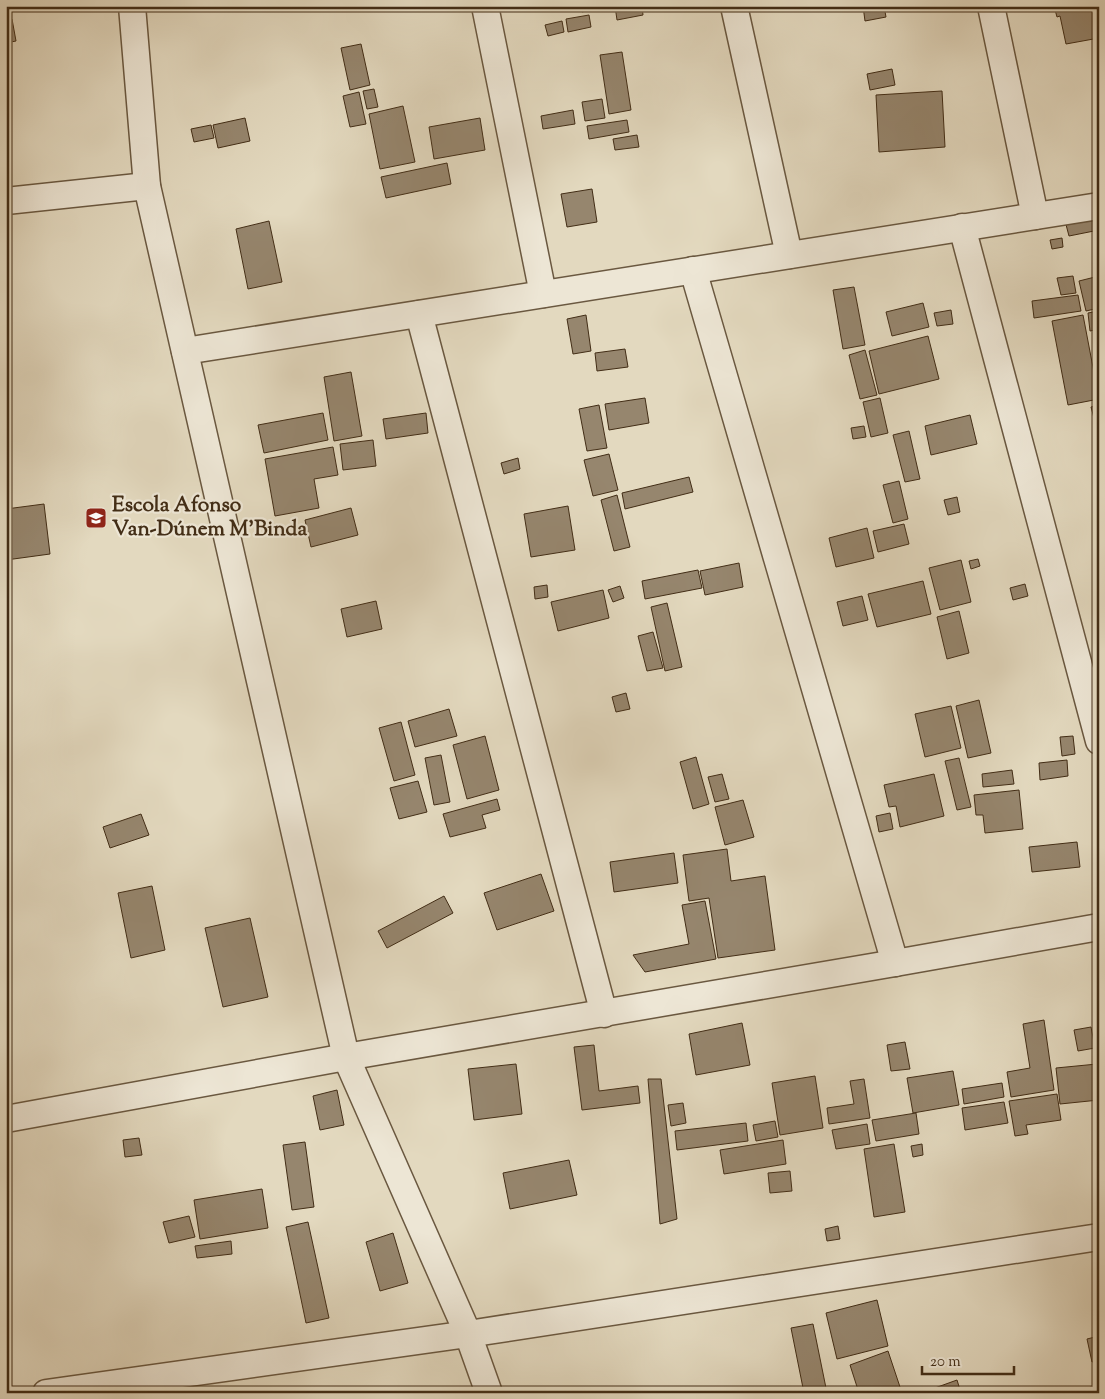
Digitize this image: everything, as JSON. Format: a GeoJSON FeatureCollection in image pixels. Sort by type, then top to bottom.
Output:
{"type":"FeatureCollection","features":[{"type":"Feature","properties":{"kind":"street"},"geometry":{"type":"LineString","coordinates":[[132,6],[147,186],[346,1057],[468,1334],[488,1393]]}},
{"type":"Feature","properties":{"kind":"street"},"geometry":{"type":"LineString","coordinates":[[485,6],[543,294]]}},
{"type":"Feature","properties":{"kind":"street"},"geometry":{"type":"LineString","coordinates":[[734,6],[789,255]]}},
{"type":"Feature","properties":{"kind":"street"},"geometry":{"type":"LineString","coordinates":[[991,6],[1035,216]]}},
{"type":"Feature","properties":{"kind":"street"},"geometry":{"type":"LineString","coordinates":[[6,201],[147,186]]}},
{"type":"Feature","properties":{"kind":"street"},"geometry":{"type":"LineString","coordinates":[[186,351],[1099,206]]}},
{"type":"Feature","properties":{"kind":"street"},"geometry":{"type":"LineString","coordinates":[[962,227],[1099,741]]}},
{"type":"Feature","properties":{"kind":"street"},"geometry":{"type":"LineString","coordinates":[[693,270],[895,963]]}},
{"type":"Feature","properties":{"kind":"street"},"geometry":{"type":"LineString","coordinates":[[418,314],[604,1014]]}},
{"type":"Feature","properties":{"kind":"street"},"geometry":{"type":"LineString","coordinates":[[6,1119],[346,1057],[604,1014],[1099,927]]}},
{"type":"Feature","properties":{"kind":"street"},"geometry":{"type":"LineString","coordinates":[[46,1393],[468,1334],[1099,1237]]}},
{"type":"Feature","properties":{"kind":"building"},"geometry":{"type":"Polygon","coordinates":[[[580,6],[606,6],[582,12],[580,6]]]}},
{"type":"Feature","properties":{"kind":"building"},"geometry":{"type":"Polygon","coordinates":[[[615,6],[642,6],[643,15],[617,20],[615,6]]]}},
{"type":"Feature","properties":{"kind":"building"},"geometry":{"type":"Polygon","coordinates":[[[798,6],[821,6],[798,11],[798,6]]]}},
{"type":"Feature","properties":{"kind":"building"},"geometry":{"type":"Polygon","coordinates":[[[863,6],[884,6],[886,17],[865,21],[863,6]]]}},
{"type":"Feature","properties":{"kind":"building"},"geometry":{"type":"Polygon","coordinates":[[[1054,6],[1099,6],[1099,38],[1066,44],[1060,16],[1057,17],[1054,6]]]}},
{"type":"Feature","properties":{"kind":"building"},"geometry":{"type":"Polygon","coordinates":[[[589,15],[591,27],[568,32],[566,19],[589,15]]]}},
{"type":"Feature","properties":{"kind":"building"},"geometry":{"type":"Polygon","coordinates":[[[12,19],[16,41],[6,43],[6,20],[12,19]]]}},
{"type":"Feature","properties":{"kind":"building"},"geometry":{"type":"Polygon","coordinates":[[[562,21],[564,32],[548,36],[545,25],[562,21]]]}},
{"type":"Feature","properties":{"kind":"building"},"geometry":{"type":"Polygon","coordinates":[[[361,44],[370,85],[350,90],[341,48],[361,44]]]}},
{"type":"Feature","properties":{"kind":"building"},"geometry":{"type":"Polygon","coordinates":[[[622,52],[631,110],[609,114],[600,55],[622,52]]]}},
{"type":"Feature","properties":{"kind":"building"},"geometry":{"type":"Polygon","coordinates":[[[892,69],[895,85],[870,90],[867,74],[892,69]]]}},
{"type":"Feature","properties":{"kind":"building"},"geometry":{"type":"Polygon","coordinates":[[[374,89],[378,107],[367,109],[363,91],[374,89]]]}},
{"type":"Feature","properties":{"kind":"building"},"geometry":{"type":"Polygon","coordinates":[[[942,91],[945,147],[879,152],[876,95],[942,91]]]}},
{"type":"Feature","properties":{"kind":"building"},"geometry":{"type":"Polygon","coordinates":[[[359,92],[366,124],[350,127],[343,96],[359,92]]]}},
{"type":"Feature","properties":{"kind":"building"},"geometry":{"type":"Polygon","coordinates":[[[602,99],[605,118],[585,121],[582,102],[602,99]]]}},
{"type":"Feature","properties":{"kind":"building"},"geometry":{"type":"Polygon","coordinates":[[[403,106],[415,162],[380,169],[369,114],[403,106]]]}},
{"type":"Feature","properties":{"kind":"building"},"geometry":{"type":"Polygon","coordinates":[[[573,110],[575,124],[543,129],[541,116],[573,110]]]}},
{"type":"Feature","properties":{"kind":"building"},"geometry":{"type":"Polygon","coordinates":[[[245,118],[250,141],[218,148],[213,125],[245,118]]]}},
{"type":"Feature","properties":{"kind":"building"},"geometry":{"type":"Polygon","coordinates":[[[480,118],[485,150],[434,159],[429,127],[480,118]]]}},
{"type":"Feature","properties":{"kind":"building"},"geometry":{"type":"Polygon","coordinates":[[[627,120],[629,132],[589,139],[587,126],[627,120]]]}},
{"type":"Feature","properties":{"kind":"building"},"geometry":{"type":"Polygon","coordinates":[[[211,125],[214,138],[194,142],[191,129],[211,125]]]}},
{"type":"Feature","properties":{"kind":"building"},"geometry":{"type":"Polygon","coordinates":[[[637,135],[639,147],[615,150],[613,139],[637,135]]]}},
{"type":"Feature","properties":{"kind":"building"},"geometry":{"type":"Polygon","coordinates":[[[447,163],[451,184],[386,198],[381,177],[447,163]]]}},
{"type":"Feature","properties":{"kind":"building"},"geometry":{"type":"Polygon","coordinates":[[[592,189],[597,222],[567,227],[561,194],[592,189]]]}},
{"type":"Feature","properties":{"kind":"building"},"geometry":{"type":"Polygon","coordinates":[[[1096,210],[1099,230],[1069,236],[1064,217],[1096,210]]]}},
{"type":"Feature","properties":{"kind":"building"},"geometry":{"type":"Polygon","coordinates":[[[269,221],[282,282],[248,289],[236,229],[269,221]]]}},
{"type":"Feature","properties":{"kind":"building"},"geometry":{"type":"Polygon","coordinates":[[[1062,238],[1063,247],[1052,249],[1050,240],[1062,238]]]}},
{"type":"Feature","properties":{"kind":"building"},"geometry":{"type":"Polygon","coordinates":[[[1073,276],[1076,293],[1061,295],[1057,278],[1073,276]]]}},
{"type":"Feature","properties":{"kind":"building"},"geometry":{"type":"Polygon","coordinates":[[[1099,276],[1099,308],[1086,311],[1079,281],[1099,276]]]}},
{"type":"Feature","properties":{"kind":"building"},"geometry":{"type":"Polygon","coordinates":[[[854,287],[865,345],[843,349],[833,290],[854,287]]]}},
{"type":"Feature","properties":{"kind":"building"},"geometry":{"type":"Polygon","coordinates":[[[1078,295],[1081,311],[1034,318],[1032,301],[1078,295]]]}},
{"type":"Feature","properties":{"kind":"building"},"geometry":{"type":"Polygon","coordinates":[[[923,303],[929,327],[892,336],[886,312],[923,303]]]}},
{"type":"Feature","properties":{"kind":"building"},"geometry":{"type":"Polygon","coordinates":[[[951,310],[953,324],[937,326],[934,313],[951,310]]]}},
{"type":"Feature","properties":{"kind":"building"},"geometry":{"type":"Polygon","coordinates":[[[1099,311],[1099,329],[1090,331],[1088,313],[1099,311]]]}},
{"type":"Feature","properties":{"kind":"building"},"geometry":{"type":"Polygon","coordinates":[[[586,315],[591,351],[573,354],[567,319],[586,315]]]}},
{"type":"Feature","properties":{"kind":"building"},"geometry":{"type":"Polygon","coordinates":[[[1083,315],[1099,399],[1068,405],[1052,321],[1083,315]]]}},
{"type":"Feature","properties":{"kind":"building"},"geometry":{"type":"Polygon","coordinates":[[[928,336],[939,379],[879,394],[869,351],[928,336]]]}},
{"type":"Feature","properties":{"kind":"building"},"geometry":{"type":"Polygon","coordinates":[[[625,349],[628,367],[597,371],[595,353],[625,349]]]}},
{"type":"Feature","properties":{"kind":"building"},"geometry":{"type":"Polygon","coordinates":[[[865,350],[877,395],[860,399],[849,355],[865,350]]]}},
{"type":"Feature","properties":{"kind":"building"},"geometry":{"type":"Polygon","coordinates":[[[351,372],[362,436],[334,441],[324,377],[351,372]]]}},
{"type":"Feature","properties":{"kind":"building"},"geometry":{"type":"Polygon","coordinates":[[[645,398],[649,423],[609,430],[605,404],[645,398]]]}},
{"type":"Feature","properties":{"kind":"building"},"geometry":{"type":"Polygon","coordinates":[[[880,398],[888,433],[871,437],[863,402],[880,398]]]}},
{"type":"Feature","properties":{"kind":"building"},"geometry":{"type":"Polygon","coordinates":[[[599,405],[607,448],[587,451],[579,409],[599,405]]]}},
{"type":"Feature","properties":{"kind":"building"},"geometry":{"type":"Polygon","coordinates":[[[1099,405],[1099,437],[1091,407],[1099,405]]]}},
{"type":"Feature","properties":{"kind":"building"},"geometry":{"type":"Polygon","coordinates":[[[323,413],[328,440],[264,453],[258,425],[323,413]]]}},
{"type":"Feature","properties":{"kind":"building"},"geometry":{"type":"Polygon","coordinates":[[[426,413],[428,433],[386,439],[383,419],[426,413]]]}},
{"type":"Feature","properties":{"kind":"building"},"geometry":{"type":"Polygon","coordinates":[[[970,415],[977,444],[931,455],[925,426],[970,415]]]}},
{"type":"Feature","properties":{"kind":"building"},"geometry":{"type":"Polygon","coordinates":[[[864,426],[866,437],[853,439],[851,428],[864,426]]]}},
{"type":"Feature","properties":{"kind":"building"},"geometry":{"type":"Polygon","coordinates":[[[909,431],[920,479],[905,482],[893,435],[909,431]]]}},
{"type":"Feature","properties":{"kind":"building"},"geometry":{"type":"Polygon","coordinates":[[[373,440],[376,466],[343,470],[340,444],[373,440]]]}},
{"type":"Feature","properties":{"kind":"building"},"geometry":{"type":"Polygon","coordinates":[[[333,447],[338,475],[314,479],[319,508],[275,516],[265,459],[333,447]]]}},
{"type":"Feature","properties":{"kind":"building"},"geometry":{"type":"Polygon","coordinates":[[[609,454],[618,490],[593,496],[584,460],[609,454]]]}},
{"type":"Feature","properties":{"kind":"building"},"geometry":{"type":"Polygon","coordinates":[[[518,458],[520,469],[504,474],[501,463],[518,458]]]}},
{"type":"Feature","properties":{"kind":"building"},"geometry":{"type":"Polygon","coordinates":[[[689,477],[693,492],[625,509],[622,493],[689,477]]]}},
{"type":"Feature","properties":{"kind":"building"},"geometry":{"type":"Polygon","coordinates":[[[899,481],[908,519],[893,523],[883,485],[899,481]]]}},
{"type":"Feature","properties":{"kind":"building"},"geometry":{"type":"Polygon","coordinates":[[[617,495],[630,547],[614,551],[601,500],[617,495]]]}},
{"type":"Feature","properties":{"kind":"building"},"geometry":{"type":"Polygon","coordinates":[[[957,497],[960,512],[948,515],[944,500],[957,497]]]}},
{"type":"Feature","properties":{"kind":"building"},"geometry":{"type":"Polygon","coordinates":[[[44,504],[50,554],[6,560],[6,509],[44,504]]]}},
{"type":"Feature","properties":{"kind":"building"},"geometry":{"type":"Polygon","coordinates":[[[568,506],[575,550],[531,557],[524,514],[568,506]]]}},
{"type":"Feature","properties":{"kind":"building"},"geometry":{"type":"Polygon","coordinates":[[[351,508],[358,535],[311,547],[305,520],[351,508]]]}},
{"type":"Feature","properties":{"kind":"building"},"geometry":{"type":"Polygon","coordinates":[[[904,524],[909,544],[878,552],[873,531],[904,524]]]}},
{"type":"Feature","properties":{"kind":"building"},"geometry":{"type":"Polygon","coordinates":[[[867,528],[874,558],[836,567],[829,538],[867,528]]]}},
{"type":"Feature","properties":{"kind":"building"},"geometry":{"type":"Polygon","coordinates":[[[978,559],[980,566],[971,569],[969,561],[978,559]]]}},
{"type":"Feature","properties":{"kind":"building"},"geometry":{"type":"Polygon","coordinates":[[[961,560],[971,602],[940,610],[929,568],[961,560]]]}},
{"type":"Feature","properties":{"kind":"building"},"geometry":{"type":"Polygon","coordinates":[[[739,563],[743,587],[705,595],[700,571],[739,563]]]}},
{"type":"Feature","properties":{"kind":"building"},"geometry":{"type":"Polygon","coordinates":[[[698,570],[702,588],[645,599],[642,581],[698,570]]]}},
{"type":"Feature","properties":{"kind":"building"},"geometry":{"type":"Polygon","coordinates":[[[923,581],[931,614],[877,627],[868,594],[923,581]]]}},
{"type":"Feature","properties":{"kind":"building"},"geometry":{"type":"Polygon","coordinates":[[[1025,584],[1028,596],[1013,600],[1010,588],[1025,584]]]}},
{"type":"Feature","properties":{"kind":"building"},"geometry":{"type":"Polygon","coordinates":[[[547,585],[548,597],[535,599],[534,587],[547,585]]]}},
{"type":"Feature","properties":{"kind":"building"},"geometry":{"type":"Polygon","coordinates":[[[620,586],[624,598],[613,602],[608,590],[620,586]]]}},
{"type":"Feature","properties":{"kind":"building"},"geometry":{"type":"Polygon","coordinates":[[[603,590],[609,618],[558,631],[551,602],[603,590]]]}},
{"type":"Feature","properties":{"kind":"building"},"geometry":{"type":"Polygon","coordinates":[[[862,596],[868,620],[843,626],[837,602],[862,596]]]}},
{"type":"Feature","properties":{"kind":"building"},"geometry":{"type":"Polygon","coordinates":[[[376,601],[382,629],[347,637],[341,609],[376,601]]]}},
{"type":"Feature","properties":{"kind":"building"},"geometry":{"type":"Polygon","coordinates":[[[667,603],[682,667],[665,671],[651,607],[667,603]]]}},
{"type":"Feature","properties":{"kind":"building"},"geometry":{"type":"Polygon","coordinates":[[[959,611],[969,653],[947,659],[937,617],[959,611]]]}},
{"type":"Feature","properties":{"kind":"building"},"geometry":{"type":"Polygon","coordinates":[[[653,632],[663,668],[647,671],[638,636],[653,632]]]}},
{"type":"Feature","properties":{"kind":"building"},"geometry":{"type":"Polygon","coordinates":[[[626,693],[630,709],[616,712],[612,697],[626,693]]]}},
{"type":"Feature","properties":{"kind":"building"},"geometry":{"type":"Polygon","coordinates":[[[979,700],[991,753],[968,758],[956,706],[979,700]]]}},
{"type":"Feature","properties":{"kind":"building"},"geometry":{"type":"Polygon","coordinates":[[[951,706],[961,748],[925,757],[915,714],[951,706]]]}},
{"type":"Feature","properties":{"kind":"building"},"geometry":{"type":"Polygon","coordinates":[[[449,709],[457,736],[415,747],[408,721],[449,709]]]}},
{"type":"Feature","properties":{"kind":"building"},"geometry":{"type":"Polygon","coordinates":[[[401,722],[415,775],[394,781],[379,728],[401,722]]]}},
{"type":"Feature","properties":{"kind":"building"},"geometry":{"type":"Polygon","coordinates":[[[485,736],[499,790],[467,799],[453,745],[485,736]]]}},
{"type":"Feature","properties":{"kind":"building"},"geometry":{"type":"Polygon","coordinates":[[[1073,736],[1075,754],[1062,756],[1060,737],[1073,736]]]}},
{"type":"Feature","properties":{"kind":"building"},"geometry":{"type":"Polygon","coordinates":[[[441,755],[450,802],[434,805],[425,758],[441,755]]]}},
{"type":"Feature","properties":{"kind":"building"},"geometry":{"type":"Polygon","coordinates":[[[696,757],[709,804],[693,809],[680,762],[696,757]]]}},
{"type":"Feature","properties":{"kind":"building"},"geometry":{"type":"Polygon","coordinates":[[[959,758],[971,807],[957,810],[945,761],[959,758]]]}},
{"type":"Feature","properties":{"kind":"building"},"geometry":{"type":"Polygon","coordinates":[[[1067,760],[1068,776],[1040,780],[1039,763],[1067,760]]]}},
{"type":"Feature","properties":{"kind":"building"},"geometry":{"type":"Polygon","coordinates":[[[1012,770],[1014,784],[983,787],[982,774],[1012,770]]]}},
{"type":"Feature","properties":{"kind":"building"},"geometry":{"type":"Polygon","coordinates":[[[722,774],[729,799],[715,802],[708,777],[722,774]]]}},
{"type":"Feature","properties":{"kind":"building"},"geometry":{"type":"Polygon","coordinates":[[[934,774],[944,816],[900,827],[896,806],[889,807],[884,785],[934,774]]]}},
{"type":"Feature","properties":{"kind":"building"},"geometry":{"type":"Polygon","coordinates":[[[418,781],[427,812],[399,819],[390,788],[418,781]]]}},
{"type":"Feature","properties":{"kind":"building"},"geometry":{"type":"Polygon","coordinates":[[[1019,790],[1023,829],[985,833],[983,815],[976,815],[974,795],[1019,790]]]}},
{"type":"Feature","properties":{"kind":"building"},"geometry":{"type":"Polygon","coordinates":[[[497,799],[500,810],[482,815],[486,828],[450,837],[443,814],[497,799]]]}},
{"type":"Feature","properties":{"kind":"building"},"geometry":{"type":"Polygon","coordinates":[[[743,800],[754,837],[725,845],[715,807],[743,800]]]}},
{"type":"Feature","properties":{"kind":"building"},"geometry":{"type":"Polygon","coordinates":[[[890,813],[893,829],[879,832],[876,816],[890,813]]]}},
{"type":"Feature","properties":{"kind":"building"},"geometry":{"type":"Polygon","coordinates":[[[141,814],[149,835],[110,848],[103,827],[141,814]]]}},
{"type":"Feature","properties":{"kind":"building"},"geometry":{"type":"Polygon","coordinates":[[[1077,842],[1080,867],[1032,872],[1029,847],[1077,842]]]}},
{"type":"Feature","properties":{"kind":"building"},"geometry":{"type":"Polygon","coordinates":[[[727,849],[731,881],[765,876],[775,950],[718,958],[709,898],[689,901],[683,855],[727,849]]]}},
{"type":"Feature","properties":{"kind":"building"},"geometry":{"type":"Polygon","coordinates":[[[674,853],[678,883],[614,892],[610,862],[674,853]]]}},
{"type":"Feature","properties":{"kind":"building"},"geometry":{"type":"Polygon","coordinates":[[[541,874],[554,911],[497,930],[484,893],[541,874]]]}},
{"type":"Feature","properties":{"kind":"building"},"geometry":{"type":"Polygon","coordinates":[[[152,886],[165,950],[131,958],[118,893],[152,886]]]}},
{"type":"Feature","properties":{"kind":"building"},"geometry":{"type":"Polygon","coordinates":[[[444,896],[453,913],[387,948],[378,931],[444,896]]]}},
{"type":"Feature","properties":{"kind":"building"},"geometry":{"type":"Polygon","coordinates":[[[705,901],[716,959],[645,972],[633,955],[689,944],[682,905],[705,901]]]}},
{"type":"Feature","properties":{"kind":"building"},"geometry":{"type":"Polygon","coordinates":[[[250,918],[268,997],[223,1007],[205,928],[250,918]]]}},
{"type":"Feature","properties":{"kind":"building"},"geometry":{"type":"Polygon","coordinates":[[[1044,1020],[1054,1090],[1011,1097],[1007,1072],[1030,1068],[1023,1024],[1044,1020]]]}},
{"type":"Feature","properties":{"kind":"building"},"geometry":{"type":"Polygon","coordinates":[[[742,1023],[750,1065],[696,1075],[689,1034],[742,1023]]]}},
{"type":"Feature","properties":{"kind":"building"},"geometry":{"type":"Polygon","coordinates":[[[1091,1027],[1095,1048],[1078,1051],[1074,1030],[1091,1027]]]}},
{"type":"Feature","properties":{"kind":"building"},"geometry":{"type":"Polygon","coordinates":[[[905,1042],[910,1069],[891,1071],[887,1045],[905,1042]]]}},
{"type":"Feature","properties":{"kind":"building"},"geometry":{"type":"Polygon","coordinates":[[[594,1045],[599,1091],[638,1086],[640,1103],[582,1110],[574,1047],[594,1045]]]}},
{"type":"Feature","properties":{"kind":"building"},"geometry":{"type":"Polygon","coordinates":[[[516,1064],[522,1114],[474,1120],[468,1069],[516,1064]]]}},
{"type":"Feature","properties":{"kind":"building"},"geometry":{"type":"Polygon","coordinates":[[[1097,1064],[1099,1100],[1060,1104],[1056,1068],[1097,1064]]]}},
{"type":"Feature","properties":{"kind":"building"},"geometry":{"type":"Polygon","coordinates":[[[953,1071],[959,1105],[913,1113],[907,1078],[953,1071]]]}},
{"type":"Feature","properties":{"kind":"building"},"geometry":{"type":"Polygon","coordinates":[[[815,1076],[823,1128],[780,1135],[772,1083],[815,1076]]]}},
{"type":"Feature","properties":{"kind":"building"},"geometry":{"type":"Polygon","coordinates":[[[648,1079],[661,1079],[677,1219],[660,1224],[648,1079]]]}},
{"type":"Feature","properties":{"kind":"building"},"geometry":{"type":"Polygon","coordinates":[[[864,1079],[870,1118],[829,1124],[827,1108],[854,1104],[850,1081],[864,1079]]]}},
{"type":"Feature","properties":{"kind":"building"},"geometry":{"type":"Polygon","coordinates":[[[1002,1083],[1004,1097],[964,1104],[962,1089],[1002,1083]]]}},
{"type":"Feature","properties":{"kind":"building"},"geometry":{"type":"Polygon","coordinates":[[[337,1090],[344,1125],[320,1130],[313,1096],[337,1090]]]}},
{"type":"Feature","properties":{"kind":"building"},"geometry":{"type":"Polygon","coordinates":[[[1057,1094],[1061,1120],[1026,1125],[1028,1134],[1015,1136],[1009,1101],[1057,1094]]]}},
{"type":"Feature","properties":{"kind":"building"},"geometry":{"type":"Polygon","coordinates":[[[1004,1102],[1008,1123],[965,1130],[962,1108],[1004,1102]]]}},
{"type":"Feature","properties":{"kind":"building"},"geometry":{"type":"Polygon","coordinates":[[[683,1103],[686,1123],[671,1126],[668,1105],[683,1103]]]}},
{"type":"Feature","properties":{"kind":"building"},"geometry":{"type":"Polygon","coordinates":[[[916,1113],[919,1134],[876,1141],[872,1120],[916,1113]]]}},
{"type":"Feature","properties":{"kind":"building"},"geometry":{"type":"Polygon","coordinates":[[[775,1121],[778,1137],[756,1141],[753,1125],[775,1121]]]}},
{"type":"Feature","properties":{"kind":"building"},"geometry":{"type":"Polygon","coordinates":[[[746,1123],[748,1141],[677,1150],[675,1131],[746,1123]]]}},
{"type":"Feature","properties":{"kind":"building"},"geometry":{"type":"Polygon","coordinates":[[[867,1124],[870,1144],[836,1149],[832,1130],[867,1124]]]}},
{"type":"Feature","properties":{"kind":"building"},"geometry":{"type":"Polygon","coordinates":[[[139,1138],[142,1155],[125,1157],[123,1140],[139,1138]]]}},
{"type":"Feature","properties":{"kind":"building"},"geometry":{"type":"Polygon","coordinates":[[[783,1140],[786,1164],[724,1174],[720,1150],[783,1140]]]}},
{"type":"Feature","properties":{"kind":"building"},"geometry":{"type":"Polygon","coordinates":[[[305,1142],[314,1207],[292,1210],[283,1145],[305,1142]]]}},
{"type":"Feature","properties":{"kind":"building"},"geometry":{"type":"Polygon","coordinates":[[[894,1144],[905,1212],[874,1217],[864,1149],[894,1144]]]}},
{"type":"Feature","properties":{"kind":"building"},"geometry":{"type":"Polygon","coordinates":[[[922,1144],[923,1155],[913,1157],[911,1146],[922,1144]]]}},
{"type":"Feature","properties":{"kind":"building"},"geometry":{"type":"Polygon","coordinates":[[[569,1160],[577,1195],[510,1209],[503,1173],[569,1160]]]}},
{"type":"Feature","properties":{"kind":"building"},"geometry":{"type":"Polygon","coordinates":[[[790,1171],[792,1191],[770,1193],[768,1173],[790,1171]]]}},
{"type":"Feature","properties":{"kind":"building"},"geometry":{"type":"Polygon","coordinates":[[[262,1189],[268,1228],[200,1239],[194,1200],[262,1189]]]}},
{"type":"Feature","properties":{"kind":"building"},"geometry":{"type":"Polygon","coordinates":[[[189,1216],[195,1237],[169,1243],[163,1222],[189,1216]]]}},
{"type":"Feature","properties":{"kind":"building"},"geometry":{"type":"Polygon","coordinates":[[[308,1222],[329,1318],[306,1323],[286,1227],[308,1222]]]}},
{"type":"Feature","properties":{"kind":"building"},"geometry":{"type":"Polygon","coordinates":[[[838,1226],[840,1239],[827,1241],[825,1229],[838,1226]]]}},
{"type":"Feature","properties":{"kind":"building"},"geometry":{"type":"Polygon","coordinates":[[[393,1233],[408,1283],[380,1291],[366,1242],[393,1233]]]}},
{"type":"Feature","properties":{"kind":"building"},"geometry":{"type":"Polygon","coordinates":[[[231,1241],[232,1254],[197,1258],[195,1246],[231,1241]]]}},
{"type":"Feature","properties":{"kind":"building"},"geometry":{"type":"Polygon","coordinates":[[[877,1300],[888,1346],[837,1359],[826,1313],[877,1300]]]}},
{"type":"Feature","properties":{"kind":"building"},"geometry":{"type":"Polygon","coordinates":[[[813,1324],[827,1393],[804,1393],[791,1328],[813,1324]]]}},
{"type":"Feature","properties":{"kind":"building"},"geometry":{"type":"Polygon","coordinates":[[[1099,1336],[1099,1360],[1092,1362],[1087,1339],[1099,1336]]]}},
{"type":"Feature","properties":{"kind":"building"},"geometry":{"type":"Polygon","coordinates":[[[888,1351],[902,1393],[859,1393],[850,1365],[888,1351]]]}},
{"type":"Feature","properties":{"kind":"building"},"geometry":{"type":"Polygon","coordinates":[[[957,1380],[961,1393],[921,1393],[957,1380]]]}},
{"type":"Feature","properties":{"kind":"building"},"geometry":{"type":"Polygon","coordinates":[[[1099,1385],[1099,1393],[1068,1393],[1099,1385]]]}},
{"type":"Feature","properties":{"kind":"place","name":"Escola Afonso Van-Dúnem M’Binda"},"geometry":{"type":"Point","coordinates":[96,518]}}]}
